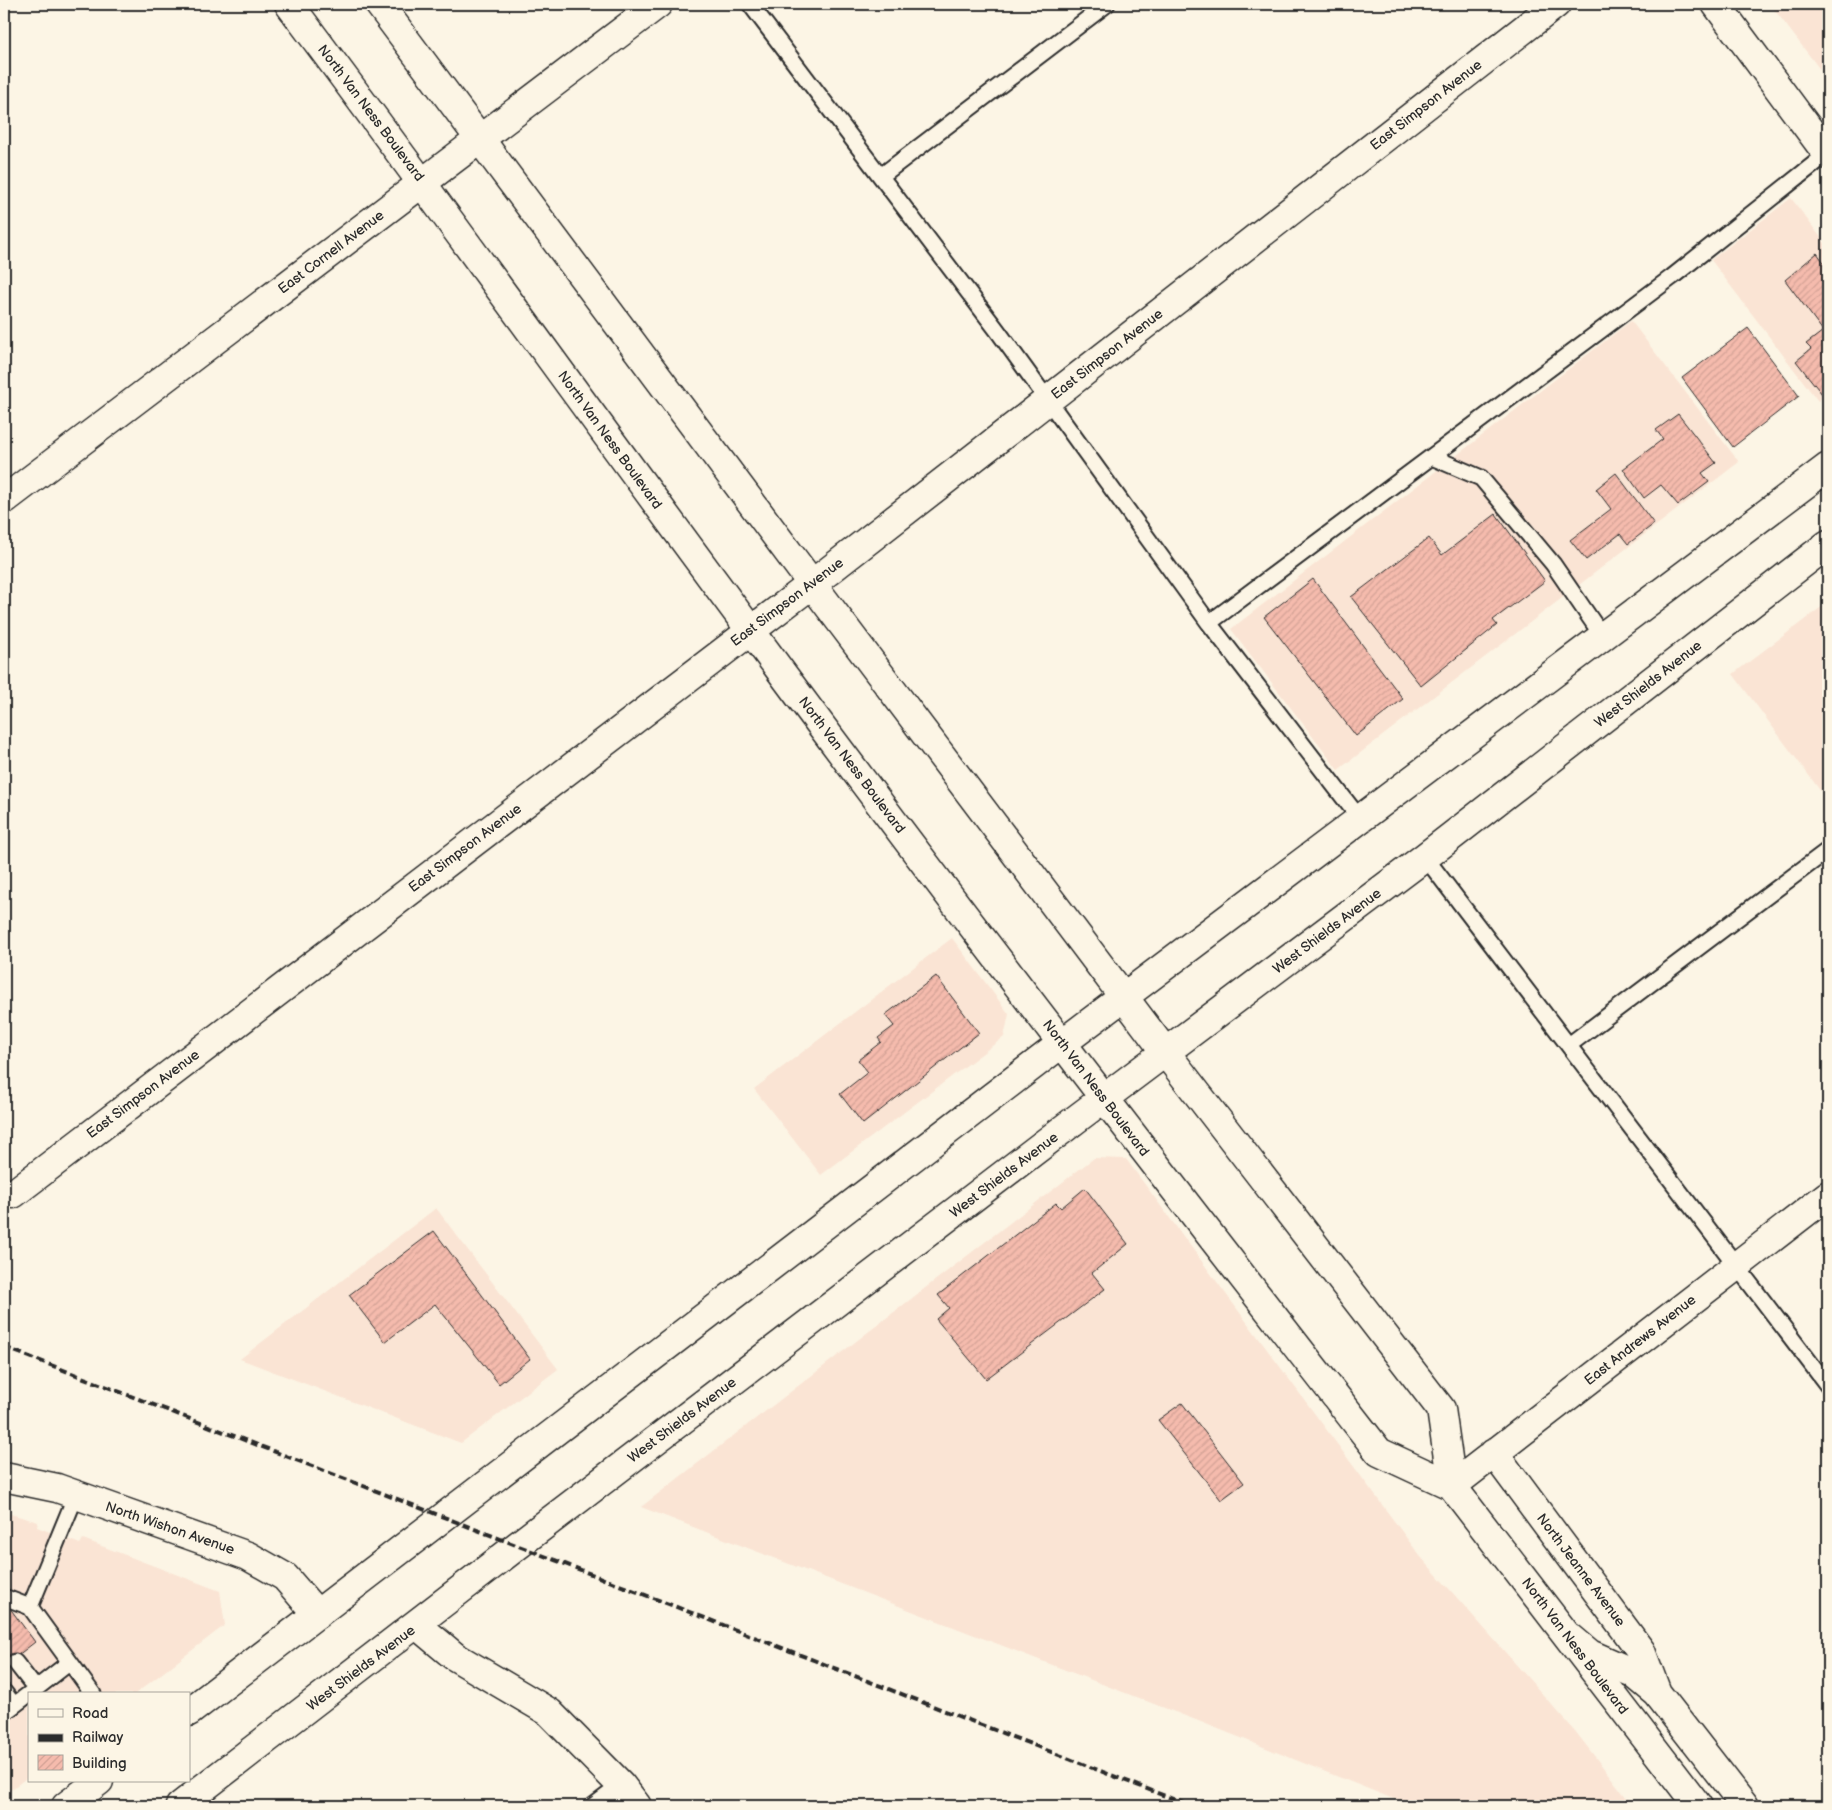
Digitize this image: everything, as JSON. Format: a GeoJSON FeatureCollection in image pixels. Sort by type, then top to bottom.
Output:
{"type":"FeatureCollection","features":[{"type":"Feature","properties":{"kind":"street","name":"North Van Ness Boulevard"},"geometry":{"type":"LineString","coordinates":[[289,4],[423,182],[750,630],[1103,1098],[1379,1452],[1452,1486],[1698,1806]]}},
{"type":"Feature","properties":{"kind":"street","name":"North Van Ness Boulevard"},"geometry":{"type":"LineString","coordinates":[[379,4],[481,138],[812,584],[1166,1053],[1441,1409],[1452,1486]]}},
{"type":"Feature","properties":{"kind":"street","name":"East Cornell Avenue"},"geometry":{"type":"LineString","coordinates":[[4,500],[658,4]]}},
{"type":"Feature","properties":{"kind":"street","name":"East Simpson Avenue"},"geometry":{"type":"LineString","coordinates":[[12,1194],[812,584],[1556,4]]}},
{"type":"Feature","properties":{"kind":"street"},"geometry":{"type":"LineString","coordinates":[[1716,4],[1828,154]]}},
{"type":"Feature","properties":{"kind":"street"},"geometry":{"type":"LineString","coordinates":[[190,1711],[1124,996],[1828,467]]}},
{"type":"Feature","properties":{"kind":"street","name":"West Shields Avenue"},"geometry":{"type":"LineString","coordinates":[[180,1806],[1103,1098],[1166,1053],[1425,857],[1828,544]]}},
{"type":"Feature","properties":{"kind":"street","name":"East Andrews Avenue"},"geometry":{"type":"LineString","coordinates":[[1452,1486],[1828,1195]]}},
{"type":"Feature","properties":{"kind":"street","name":"North Jeanne Avenue"},"geometry":{"type":"LineString","coordinates":[[1494,1453],[1641,1651],[1657,1693]]}},
{"type":"Feature","properties":{"kind":"street","name":"North Wishon Avenue"},"geometry":{"type":"LineString","coordinates":[[4,1476],[57,1488],[248,1556],[286,1577],[317,1614]]}},
{"type":"Feature","properties":{"kind":"street"},"geometry":{"type":"LineString","coordinates":[[417,1625],[454,1656],[549,1712],[620,1785],[637,1806]]}},
{"type":"Feature","properties":{"kind":"street","name":"North Jeanne Avenue"},"geometry":{"type":"LineString","coordinates":[[1566,1635],[1590,1654],[1633,1673],[1657,1693],[1745,1806]]}},
{"type":"Feature","properties":{"kind":"street"},"geometry":{"type":"LineString","coordinates":[[66,1806],[97,1782]]}},
{"type":"Feature","properties":{"kind":"lane"},"geometry":{"type":"LineString","coordinates":[[750,4],[997,330],[1210,623],[1360,819]]}},
{"type":"Feature","properties":{"kind":"lane"},"geometry":{"type":"LineString","coordinates":[[881,176],[1107,4]]}},
{"type":"Feature","properties":{"kind":"lane"},"geometry":{"type":"LineString","coordinates":[[1210,623],[1672,277],[1828,154]]}},
{"type":"Feature","properties":{"kind":"lane"},"geometry":{"type":"LineString","coordinates":[[1432,457],[1481,478],[1553,564],[1603,636]]}},
{"type":"Feature","properties":{"kind":"lane"},"geometry":{"type":"LineString","coordinates":[[1569,1045],[1828,850]]}},
{"type":"Feature","properties":{"kind":"lane"},"geometry":{"type":"LineString","coordinates":[[1425,857],[1828,1386]]}},
{"type":"Feature","properties":{"kind":"lane"},"geometry":{"type":"LineString","coordinates":[[30,1607],[76,1495]]}},
{"type":"Feature","properties":{"kind":"lane"},"geometry":{"type":"LineString","coordinates":[[4,1597],[30,1607],[92,1692]]}},
{"type":"Feature","properties":{"kind":"lane"},"geometry":{"type":"LineString","coordinates":[[15,1662],[31,1692],[70,1662]]}},
{"type":"Feature","properties":{"kind":"lane"},"geometry":{"type":"LineString","coordinates":[[4,1692],[9,1709],[28,1694]]}},
{"type":"Feature","properties":{"kind":"lane"},"geometry":{"type":"LineString","coordinates":[[592,1806],[620,1785]]}},
{"type":"Feature","properties":{"kind":"shaded area"},"geometry":{"type":"Polygon","coordinates":[[[1770,4],[1828,4],[1828,80],[1770,4]]]}},
{"type":"Feature","properties":{"kind":"shaded area"},"geometry":{"type":"Polygon","coordinates":[[[1791,198],[1828,247],[1828,393],[1818,401],[1711,260],[1791,198]]]}},
{"type":"Feature","properties":{"kind":"shaded area"},"geometry":{"type":"Polygon","coordinates":[[[1631,321],[1739,462],[1338,770],[1231,629],[1631,321]]]}},
{"type":"Feature","properties":{"kind":"shaded area"},"geometry":{"type":"Polygon","coordinates":[[[1828,602],[1828,801],[1733,674],[1828,602]]]}},
{"type":"Feature","properties":{"kind":"shaded area"},"geometry":{"type":"Polygon","coordinates":[[[952,938],[1009,1014],[1004,1037],[821,1175],[754,1089],[952,938]]]}},
{"type":"Feature","properties":{"kind":"shaded area"},"geometry":{"type":"Polygon","coordinates":[[[1094,1158],[1126,1159],[1420,1556],[1575,1731],[1633,1806],[1411,1806],[1201,1722],[641,1507],[1094,1158]]]}},
{"type":"Feature","properties":{"kind":"shaded area"},"geometry":{"type":"Polygon","coordinates":[[[436,1208],[558,1369],[461,1443],[240,1359],[436,1208]]]}},
{"type":"Feature","properties":{"kind":"shaded area"},"geometry":{"type":"Polygon","coordinates":[[[4,1512],[38,1522],[37,1527],[80,1544],[83,1539],[220,1591],[225,1625],[138,1692],[28,1692],[28,1777],[4,1795],[4,1512]]]}},
{"type":"Feature","properties":{"kind":"building"},"geometry":{"type":"Polygon","coordinates":[[[1817,253],[1828,268],[1828,388],[1822,394],[1796,361],[1811,349],[1806,344],[1823,331],[1785,280],[1817,253]]]}},
{"type":"Feature","properties":{"kind":"building"},"geometry":{"type":"Polygon","coordinates":[[[1748,328],[1799,396],[1733,447],[1682,378],[1748,328]]]}},
{"type":"Feature","properties":{"kind":"building"},"geometry":{"type":"Polygon","coordinates":[[[1678,414],[1716,463],[1702,473],[1709,482],[1678,505],[1661,485],[1644,498],[1623,469],[1663,439],[1656,430],[1678,414]]]}},
{"type":"Feature","properties":{"kind":"building"},"geometry":{"type":"Polygon","coordinates":[[[1616,473],[1654,524],[1628,544],[1620,534],[1586,560],[1570,540],[1611,509],[1596,489],[1616,473]]]}},
{"type":"Feature","properties":{"kind":"building"},"geometry":{"type":"Polygon","coordinates":[[[1496,514],[1545,581],[1493,620],[1497,625],[1421,686],[1351,597],[1429,538],[1442,555],[1496,514]]]}},
{"type":"Feature","properties":{"kind":"building"},"geometry":{"type":"Polygon","coordinates":[[[1313,579],[1403,699],[1356,736],[1264,617],[1313,579]]]}},
{"type":"Feature","properties":{"kind":"building"},"geometry":{"type":"Polygon","coordinates":[[[936,976],[979,1033],[863,1124],[840,1094],[868,1072],[858,1060],[881,1042],[878,1038],[894,1026],[885,1015],[936,976]]]}},
{"type":"Feature","properties":{"kind":"building"},"geometry":{"type":"Polygon","coordinates":[[[1085,1188],[1128,1244],[1092,1273],[1105,1289],[986,1379],[936,1319],[949,1308],[938,1295],[1056,1203],[1061,1208],[1085,1188]]]}},
{"type":"Feature","properties":{"kind":"building"},"geometry":{"type":"Polygon","coordinates":[[[434,1231],[530,1359],[499,1384],[435,1304],[385,1342],[349,1295],[434,1231]]]}},
{"type":"Feature","properties":{"kind":"building"},"geometry":{"type":"Polygon","coordinates":[[[1182,1403],[1244,1483],[1221,1500],[1158,1420],[1182,1403]]]}},
{"type":"Feature","properties":{"kind":"building"},"geometry":{"type":"Polygon","coordinates":[[[9,1607],[35,1642],[4,1666],[4,1612],[9,1607]]]}},
{"type":"Feature","properties":{"kind":"railway"},"geometry":{"type":"LineString","coordinates":[[4,1347],[1191,1806]]}}]}
